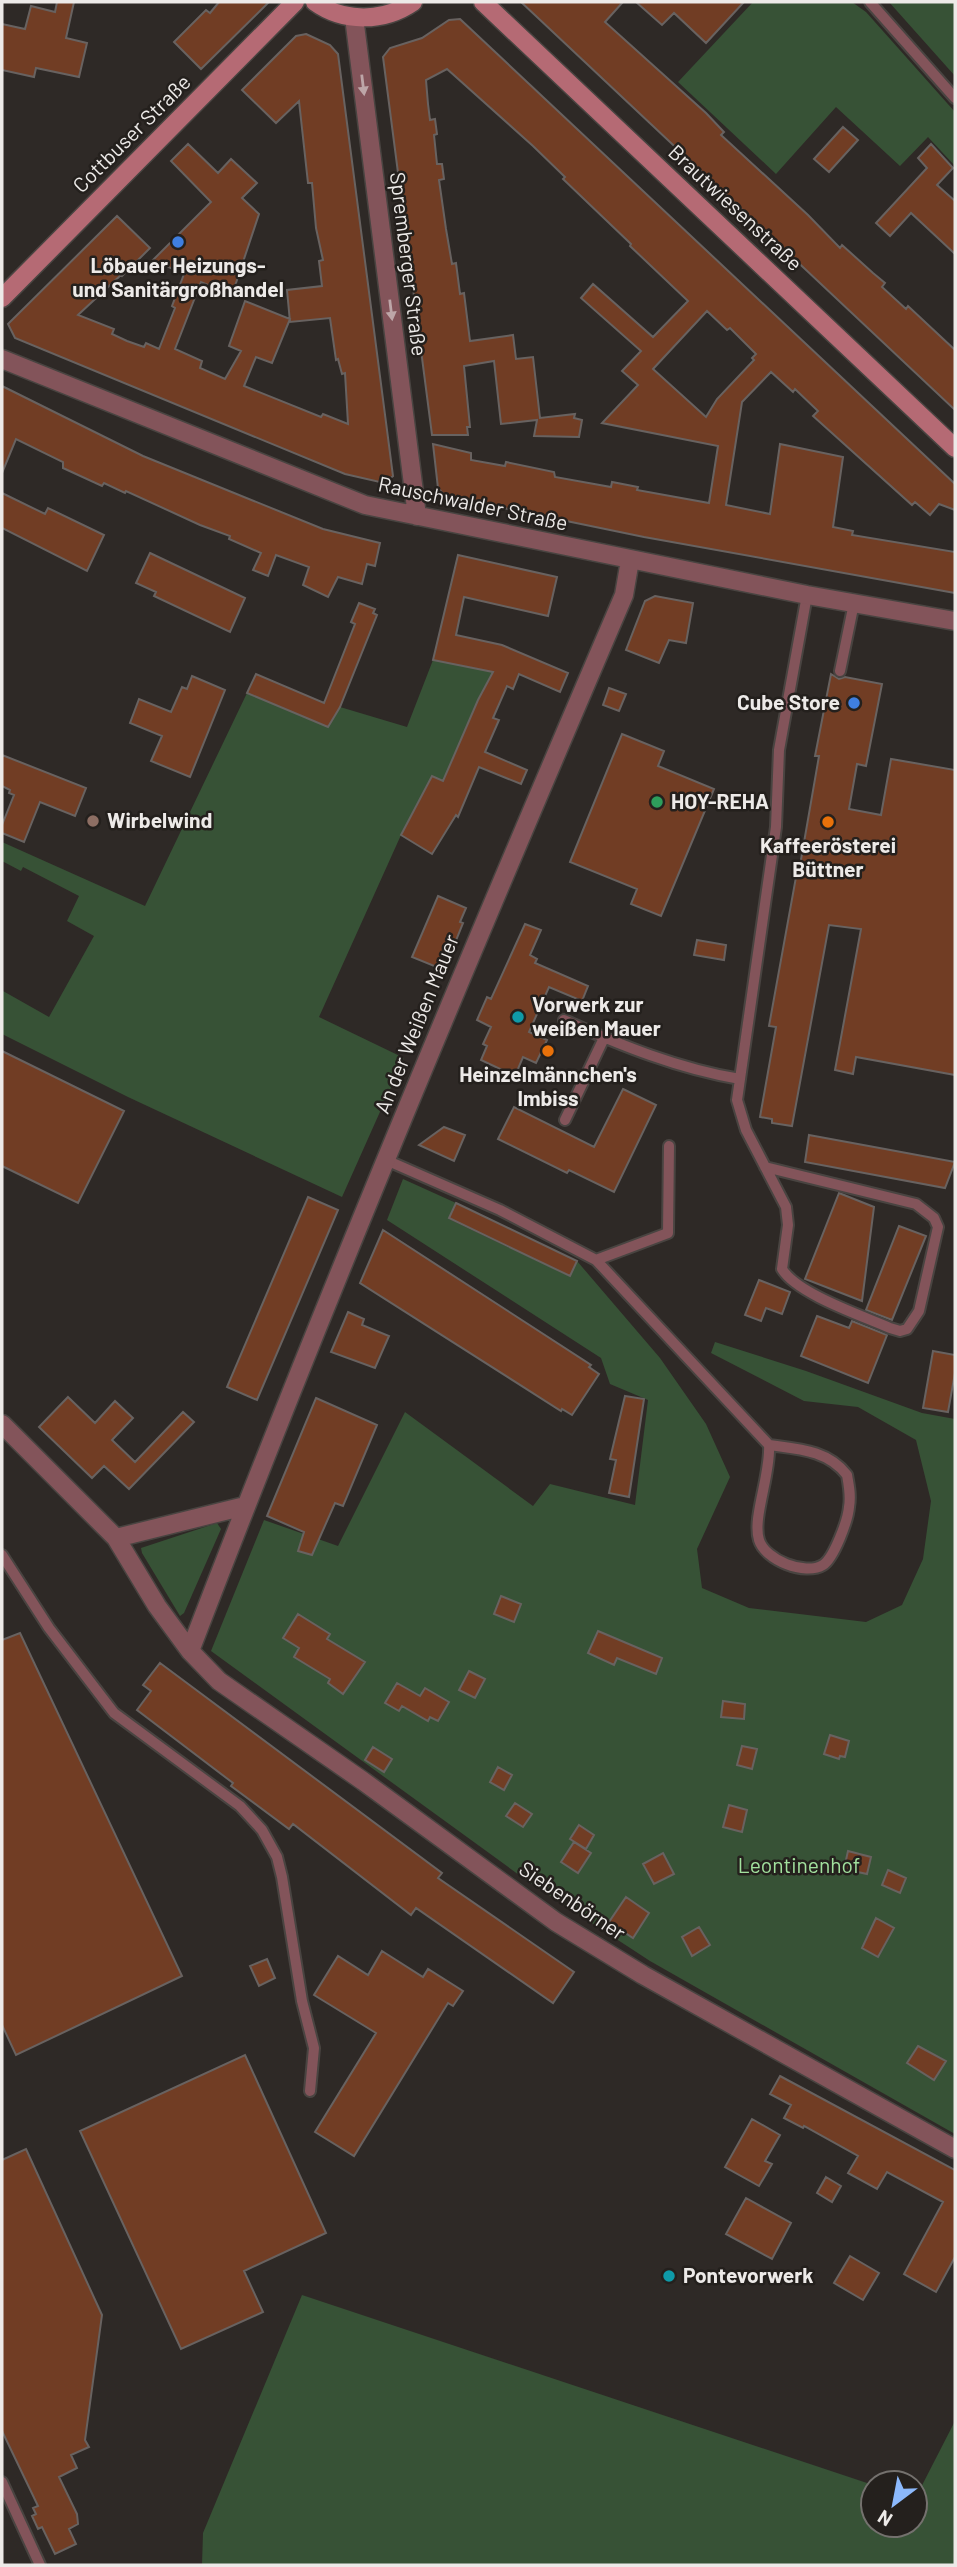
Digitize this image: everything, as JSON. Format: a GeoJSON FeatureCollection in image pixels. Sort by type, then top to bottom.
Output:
{"type":"FeatureCollection","features":[{"type":"Feature","properties":{"kind":"main road","name":"Cottbuser Straße"},"geometry":{"type":"LineString","coordinates":[[2,298],[295,2]]}},
{"type":"Feature","properties":{"kind":"main road"},"geometry":{"type":"LineString","coordinates":[[315,2],[332,12],[354,17],[386,15],[413,2]]}},
{"type":"Feature","properties":{"kind":"main road","name":"Brautwiesenstraße"},"geometry":{"type":"LineString","coordinates":[[483,2],[955,448]]}},
{"type":"Feature","properties":{"kind":"street","name":"Spremberger Straße"},"geometry":{"type":"LineString","coordinates":[[354,17],[417,516]]}},
{"type":"Feature","properties":{"kind":"street","name":"Rauschwalder Straße"},"geometry":{"type":"LineString","coordinates":[[2,359],[365,505],[807,595],[955,621]]}},
{"type":"Feature","properties":{"kind":"street","name":"An der Weißen Mauer"},"geometry":{"type":"LineString","coordinates":[[190,1651],[245,1506],[478,936],[624,595],[630,560]]}},
{"type":"Feature","properties":{"kind":"street","name":"Siebenbörner"},"geometry":{"type":"LineString","coordinates":[[2,1424],[116,1538],[158,1606],[190,1651],[219,1681],[363,1781],[556,1922],[643,1975],[955,2149]]}},
{"type":"Feature","properties":{"kind":"street"},"geometry":{"type":"LineString","coordinates":[[116,1538],[245,1506]]}},
{"type":"Feature","properties":{"kind":"lane"},"geometry":{"type":"LineString","coordinates":[[870,2],[955,97]]}},
{"type":"Feature","properties":{"kind":"lane"},"geometry":{"type":"LineString","coordinates":[[765,1167],[916,1204],[934,1218],[938,1227],[919,1311],[907,1329],[900,1331],[891,1328],[801,1288],[786,1275],[782,1269],[788,1225],[786,1207],[765,1167],[746,1130],[737,1100],[776,827],[779,750],[807,595]]}},
{"type":"Feature","properties":{"kind":"lane"},"geometry":{"type":"LineString","coordinates":[[840,671],[854,603]]}},
{"type":"Feature","properties":{"kind":"lane"},"geometry":{"type":"LineString","coordinates":[[564,1020],[604,1038],[704,1073],[740,1079]]}},
{"type":"Feature","properties":{"kind":"lane"},"geometry":{"type":"LineString","coordinates":[[565,1120],[604,1038]]}},
{"type":"Feature","properties":{"kind":"lane"},"geometry":{"type":"LineString","coordinates":[[596,1260],[668,1233],[669,1146]]}},
{"type":"Feature","properties":{"kind":"lane"},"geometry":{"type":"LineString","coordinates":[[386,1160],[500,1210],[596,1260],[769,1445],[812,1451],[830,1459],[846,1475],[849,1510],[833,1553],[825,1564],[816,1568],[780,1562],[763,1549],[758,1538],[757,1526],[770,1463],[769,1445]]}},
{"type":"Feature","properties":{"kind":"lane"},"geometry":{"type":"LineString","coordinates":[[2,1555],[50,1628],[114,1713],[240,1806],[262,1830],[277,1857],[282,1877],[302,2001],[314,2048],[310,2091]]}},
{"type":"Feature","properties":{"kind":"lane"},"geometry":{"type":"LineString","coordinates":[[2,2482],[40,2565]]}},
{"type":"Feature","properties":{"kind":"green space"},"geometry":{"type":"Polygon","coordinates":[[[753,2],[852,2],[866,12],[955,112],[955,166],[928,137],[900,166],[836,107],[776,174],[678,82],[753,2]]]}},
{"type":"Feature","properties":{"kind":"green space"},"geometry":{"type":"Polygon","coordinates":[[[889,2],[955,2],[955,76],[889,2]]]}},
{"type":"Feature","properties":{"kind":"green space"},"geometry":{"type":"Polygon","coordinates":[[[433,660],[493,672],[478,700],[444,782],[432,776],[401,835],[319,1017],[404,1058],[342,1197],[128,1097],[2,1034],[3,991],[49,1017],[94,936],[67,921],[79,896],[23,867],[21,871],[2,861],[2,842],[145,906],[247,693],[328,727],[340,707],[407,727],[433,660]]]}},
{"type":"Feature","properties":{"kind":"green space","name":"Leontinenhof"},"geometry":{"type":"Polygon","coordinates":[[[403,1179],[456,1203],[449,1219],[569,1276],[577,1261],[660,1358],[706,1424],[730,1477],[697,1549],[702,1588],[749,1608],[866,1622],[902,1605],[923,1559],[931,1501],[916,1440],[858,1407],[804,1401],[711,1353],[715,1342],[922,1413],[955,1419],[955,2134],[650,1961],[526,1880],[211,1651],[264,1520],[338,1546],[405,1412],[533,1506],[550,1484],[635,1505],[648,1400],[610,1384],[601,1358],[387,1220],[403,1179]]]}},
{"type":"Feature","properties":{"kind":"green space"},"geometry":{"type":"Polygon","coordinates":[[[217,1523],[221,1529],[184,1613],[180,1616],[141,1548],[217,1523]]]}},
{"type":"Feature","properties":{"kind":"green space"},"geometry":{"type":"Polygon","coordinates":[[[302,2295],[859,2480],[859,2539],[929,2539],[929,2472],[955,2421],[955,2565],[202,2565],[203,2533],[302,2295]]]}},
{"type":"Feature","properties":{"kind":"building"},"geometry":{"type":"Polygon","coordinates":[[[57,2],[74,2],[66,38],[87,43],[79,77],[36,68],[34,77],[2,70],[2,24],[25,29],[31,6],[55,12],[57,2]]]}},
{"type":"Feature","properties":{"kind":"building"},"geometry":{"type":"Polygon","coordinates":[[[219,2],[269,2],[201,69],[174,42],[206,10],[210,13],[219,2]]]}},
{"type":"Feature","properties":{"kind":"building"},"geometry":{"type":"Polygon","coordinates":[[[521,2],[623,2],[605,22],[706,113],[724,132],[721,135],[840,248],[842,245],[885,283],[882,287],[906,309],[908,306],[955,350],[955,410],[521,2]]]}},
{"type":"Feature","properties":{"kind":"building"},"geometry":{"type":"Polygon","coordinates":[[[636,2],[744,2],[706,43],[674,13],[662,25],[636,2]]]}},
{"type":"Feature","properties":{"kind":"building"},"geometry":{"type":"Polygon","coordinates":[[[460,19],[955,484],[955,510],[939,504],[930,515],[915,502],[912,505],[813,416],[818,411],[795,389],[793,392],[771,372],[742,402],[726,505],[770,514],[780,444],[843,457],[833,527],[853,531],[852,535],[955,552],[955,593],[644,537],[445,496],[438,488],[433,444],[471,453],[471,460],[505,466],[506,462],[554,472],[555,477],[611,487],[612,482],[638,487],[637,490],[709,503],[718,446],[602,423],[638,385],[622,371],[641,351],[581,298],[593,284],[653,337],[688,301],[563,179],[565,177],[533,146],[447,69],[426,80],[428,104],[430,120],[435,119],[437,164],[442,164],[444,179],[439,180],[452,264],[456,263],[460,294],[464,293],[470,341],[513,335],[516,359],[533,357],[540,418],[575,414],[574,418],[582,420],[579,437],[534,436],[537,420],[501,424],[494,361],[464,366],[470,427],[467,427],[468,435],[432,435],[383,57],[390,48],[422,38],[449,20],[460,19]],[[707,311],[653,369],[706,417],[717,399],[754,360],[752,358],[756,354],[730,328],[727,330],[707,311]]]}},
{"type":"Feature","properties":{"kind":"building"},"geometry":{"type":"Polygon","coordinates":[[[306,34],[330,45],[338,54],[393,476],[384,483],[345,474],[15,338],[8,324],[117,216],[150,248],[78,315],[114,329],[112,334],[127,341],[144,347],[146,343],[159,349],[175,308],[172,306],[184,274],[153,260],[211,202],[171,161],[188,144],[218,173],[231,159],[257,183],[242,198],[259,214],[232,295],[201,282],[175,349],[202,361],[200,368],[225,379],[241,351],[229,346],[245,301],[290,319],[287,290],[322,286],[319,261],[323,260],[316,228],[312,183],[308,183],[299,101],[276,123],[242,90],[296,36],[306,34]],[[330,318],[290,320],[272,363],[256,357],[244,386],[321,417],[323,414],[348,424],[345,373],[342,374],[338,359],[336,360],[330,318]]]}},
{"type":"Feature","properties":{"kind":"building"},"geometry":{"type":"Polygon","coordinates":[[[843,127],[858,140],[829,172],[814,159],[843,127]]]}},
{"type":"Feature","properties":{"kind":"building"},"geometry":{"type":"Polygon","coordinates":[[[931,144],[953,168],[937,185],[955,201],[955,254],[911,213],[890,236],[876,223],[927,168],[918,158],[931,144]]]}},
{"type":"Feature","properties":{"kind":"building"},"geometry":{"type":"Polygon","coordinates":[[[2,386],[143,456],[323,529],[380,543],[375,566],[367,564],[362,584],[338,577],[328,597],[303,585],[309,567],[276,555],[268,576],[253,570],[261,553],[229,539],[230,536],[126,491],[125,493],[104,483],[102,486],[63,468],[63,462],[16,439],[2,473],[2,386]]]}},
{"type":"Feature","properties":{"kind":"building"},"geometry":{"type":"Polygon","coordinates":[[[2,493],[45,514],[48,508],[104,535],[87,571],[2,528],[2,493]]]}},
{"type":"Feature","properties":{"kind":"building"},"geometry":{"type":"Polygon","coordinates":[[[150,553],[245,598],[230,632],[154,596],[156,592],[136,583],[150,553]]]}},
{"type":"Feature","properties":{"kind":"building"},"geometry":{"type":"Polygon","coordinates":[[[458,555],[557,577],[548,616],[464,597],[456,635],[502,645],[568,673],[560,692],[519,674],[513,689],[507,686],[493,718],[499,720],[485,752],[527,770],[521,784],[479,767],[458,817],[456,815],[432,854],[401,835],[432,776],[443,781],[493,672],[433,660],[458,555]]]}},
{"type":"Feature","properties":{"kind":"building"},"geometry":{"type":"Polygon","coordinates":[[[655,596],[693,603],[686,643],[669,640],[659,663],[626,650],[645,601],[655,596]]]}},
{"type":"Feature","properties":{"kind":"building"},"geometry":{"type":"Polygon","coordinates":[[[359,603],[375,609],[373,613],[377,615],[340,707],[328,727],[247,693],[256,674],[324,703],[355,624],[351,622],[359,603]]]}},
{"type":"Feature","properties":{"kind":"building"},"geometry":{"type":"Polygon","coordinates":[[[831,674],[839,679],[845,677],[882,684],[866,766],[857,764],[849,809],[881,815],[891,759],[955,770],[955,1075],[856,1057],[853,1074],[835,1070],[861,929],[829,925],[792,1126],[772,1123],[772,1119],[760,1117],[776,1027],[769,1026],[798,877],[819,756],[815,756],[831,674]]]}},
{"type":"Feature","properties":{"kind":"building"},"geometry":{"type":"Polygon","coordinates":[[[192,676],[225,690],[190,777],[151,761],[162,736],[130,723],[139,699],[171,712],[182,687],[187,689],[192,676]]]}},
{"type":"Feature","properties":{"kind":"building"},"geometry":{"type":"Polygon","coordinates":[[[609,688],[626,694],[619,711],[603,705],[609,688]]]}},
{"type":"Feature","properties":{"kind":"building"},"geometry":{"type":"Polygon","coordinates":[[[622,734],[664,751],[658,766],[714,789],[661,916],[631,904],[637,889],[570,862],[622,734]]]}},
{"type":"Feature","properties":{"kind":"building"},"geometry":{"type":"Polygon","coordinates":[[[2,755],[86,788],[75,816],[40,802],[24,842],[2,833],[2,825],[14,795],[2,786],[2,755]]]}},
{"type":"Feature","properties":{"kind":"building"},"geometry":{"type":"Polygon","coordinates":[[[438,896],[466,908],[460,922],[463,923],[444,970],[412,957],[438,896]]]}},
{"type":"Feature","properties":{"kind":"building","name":"Vorwerk zur weißen Mauer"},"geometry":{"type":"Polygon","coordinates":[[[525,924],[541,930],[530,955],[537,959],[535,963],[588,986],[582,1001],[549,987],[529,1032],[547,1040],[536,1063],[523,1057],[515,1076],[481,1060],[487,1046],[483,1044],[491,1027],[477,1020],[487,997],[491,999],[525,924]]]}},
{"type":"Feature","properties":{"kind":"building"},"geometry":{"type":"Polygon","coordinates":[[[697,940],[726,945],[724,960],[694,955],[697,940]]]}},
{"type":"Feature","properties":{"kind":"building"},"geometry":{"type":"Polygon","coordinates":[[[2,1051],[124,1111],[78,1203],[2,1166],[2,1051]]]}},
{"type":"Feature","properties":{"kind":"building"},"geometry":{"type":"Polygon","coordinates":[[[623,1089],[656,1105],[614,1192],[569,1170],[567,1173],[498,1139],[514,1107],[594,1147],[623,1089]]]}},
{"type":"Feature","properties":{"kind":"building"},"geometry":{"type":"Polygon","coordinates":[[[444,1127],[465,1135],[454,1161],[419,1145],[444,1127]]]}},
{"type":"Feature","properties":{"kind":"building"},"geometry":{"type":"Polygon","coordinates":[[[809,1135],[955,1162],[945,1188],[805,1162],[809,1135]]]}},
{"type":"Feature","properties":{"kind":"building"},"geometry":{"type":"Polygon","coordinates":[[[839,1193],[874,1207],[862,1301],[805,1279],[839,1193]]]}},
{"type":"Feature","properties":{"kind":"building"},"geometry":{"type":"Polygon","coordinates":[[[308,1197],[338,1210],[257,1400],[227,1387],[308,1197]]]}},
{"type":"Feature","properties":{"kind":"building"},"geometry":{"type":"Polygon","coordinates":[[[456,1203],[577,1261],[570,1276],[449,1218],[456,1203]]]}},
{"type":"Feature","properties":{"kind":"building"},"geometry":{"type":"Polygon","coordinates":[[[899,1226],[926,1236],[892,1320],[866,1310],[899,1226]]]}},
{"type":"Feature","properties":{"kind":"building"},"geometry":{"type":"Polygon","coordinates":[[[383,1230],[591,1365],[589,1367],[599,1374],[572,1415],[562,1409],[561,1411],[360,1283],[383,1230]]]}},
{"type":"Feature","properties":{"kind":"building"},"geometry":{"type":"Polygon","coordinates":[[[759,1280],[790,1292],[782,1314],[766,1308],[761,1321],[745,1315],[759,1280]]]}},
{"type":"Feature","properties":{"kind":"building"},"geometry":{"type":"Polygon","coordinates":[[[348,1312],[364,1319],[362,1325],[389,1336],[375,1368],[331,1352],[348,1312]]]}},
{"type":"Feature","properties":{"kind":"building"},"geometry":{"type":"Polygon","coordinates":[[[817,1316],[849,1328],[852,1321],[887,1335],[868,1383],[801,1356],[817,1316]]]}},
{"type":"Feature","properties":{"kind":"building"},"geometry":{"type":"Polygon","coordinates":[[[933,1351],[955,1355],[955,1373],[948,1412],[923,1408],[933,1351]]]}},
{"type":"Feature","properties":{"kind":"building"},"geometry":{"type":"Polygon","coordinates":[[[625,1396],[644,1399],[629,1497],[609,1493],[616,1460],[610,1459],[625,1396]]]}},
{"type":"Feature","properties":{"kind":"building"},"geometry":{"type":"Polygon","coordinates":[[[68,1397],[95,1423],[115,1401],[133,1418],[112,1440],[135,1462],[183,1412],[194,1422],[129,1489],[104,1466],[92,1478],[39,1427],[68,1397]]]}},
{"type":"Feature","properties":{"kind":"building"},"geometry":{"type":"Polygon","coordinates":[[[316,1398],[377,1425],[343,1506],[335,1503],[312,1555],[298,1551],[304,1532],[267,1516],[316,1398]]]}},
{"type":"Feature","properties":{"kind":"building"},"geometry":{"type":"Polygon","coordinates":[[[501,1596],[521,1604],[514,1622],[494,1614],[501,1596]]]}},
{"type":"Feature","properties":{"kind":"building"},"geometry":{"type":"Polygon","coordinates":[[[298,1614],[330,1634],[327,1639],[365,1662],[343,1694],[328,1683],[330,1679],[294,1657],[299,1648],[283,1638],[298,1614]]]}},
{"type":"Feature","properties":{"kind":"building"},"geometry":{"type":"Polygon","coordinates":[[[598,1631],[662,1658],[656,1674],[617,1658],[614,1665],[588,1653],[598,1631]]]}},
{"type":"Feature","properties":{"kind":"building"},"geometry":{"type":"Polygon","coordinates":[[[20,1633],[182,1976],[16,2055],[2,2025],[2,1640],[20,1633]]]}},
{"type":"Feature","properties":{"kind":"building"},"geometry":{"type":"Polygon","coordinates":[[[160,1663],[442,1873],[438,1878],[574,1972],[553,2003],[416,1908],[411,1915],[293,1824],[289,1829],[231,1786],[233,1783],[137,1710],[151,1691],[143,1685],[160,1663]]]}},
{"type":"Feature","properties":{"kind":"building"},"geometry":{"type":"Polygon","coordinates":[[[469,1671],[485,1679],[475,1698],[459,1690],[469,1671]]]}},
{"type":"Feature","properties":{"kind":"building"},"geometry":{"type":"Polygon","coordinates":[[[397,1683],[420,1696],[425,1688],[449,1702],[438,1721],[430,1717],[428,1721],[402,1706],[399,1711],[385,1703],[397,1683]]]}},
{"type":"Feature","properties":{"kind":"building"},"geometry":{"type":"Polygon","coordinates":[[[723,1701],[745,1704],[744,1719],[721,1717],[723,1701]]]}},
{"type":"Feature","properties":{"kind":"building"},"geometry":{"type":"Polygon","coordinates":[[[830,1735],[849,1741],[845,1757],[840,1756],[839,1759],[824,1754],[830,1735]]]}},
{"type":"Feature","properties":{"kind":"building"},"geometry":{"type":"Polygon","coordinates":[[[742,1746],[757,1749],[752,1769],[737,1765],[742,1746]]]}},
{"type":"Feature","properties":{"kind":"building"},"geometry":{"type":"Polygon","coordinates":[[[373,1747],[392,1759],[384,1772],[365,1760],[373,1747]]]}},
{"type":"Feature","properties":{"kind":"building"},"geometry":{"type":"Polygon","coordinates":[[[498,1767],[512,1775],[504,1790],[490,1782],[498,1767]]]}},
{"type":"Feature","properties":{"kind":"building"},"geometry":{"type":"Polygon","coordinates":[[[515,1803],[532,1814],[523,1827],[506,1816],[515,1803]]]}},
{"type":"Feature","properties":{"kind":"building"},"geometry":{"type":"Polygon","coordinates":[[[729,1805],[747,1810],[742,1832],[723,1827],[729,1805]]]}},
{"type":"Feature","properties":{"kind":"building"},"geometry":{"type":"Polygon","coordinates":[[[579,1825],[594,1835],[586,1849],[570,1839],[579,1825]]]}},
{"type":"Feature","properties":{"kind":"building"},"geometry":{"type":"Polygon","coordinates":[[[574,1842],[591,1853],[578,1873],[561,1862],[574,1842]]]}},
{"type":"Feature","properties":{"kind":"building"},"geometry":{"type":"Polygon","coordinates":[[[848,1851],[871,1857],[867,1874],[844,1869],[848,1851]]]}},
{"type":"Feature","properties":{"kind":"building"},"geometry":{"type":"Polygon","coordinates":[[[663,1853],[674,1874],[654,1884],[643,1864],[663,1853]]]}},
{"type":"Feature","properties":{"kind":"building"},"geometry":{"type":"Polygon","coordinates":[[[888,1870],[906,1878],[900,1893],[882,1885],[888,1870]]]}},
{"type":"Feature","properties":{"kind":"building"},"geometry":{"type":"Polygon","coordinates":[[[626,1897],[649,1913],[633,1938],[609,1922],[626,1897]]]}},
{"type":"Feature","properties":{"kind":"building"},"geometry":{"type":"Polygon","coordinates":[[[876,1918],[894,1928],[878,1957],[862,1948],[876,1918]]]}},
{"type":"Feature","properties":{"kind":"building"},"geometry":{"type":"Polygon","coordinates":[[[699,1927],[710,1945],[692,1956],[682,1937],[699,1927]]]}},
{"type":"Feature","properties":{"kind":"building"},"geometry":{"type":"Polygon","coordinates":[[[382,1951],[423,1977],[428,1969],[463,1991],[453,2006],[448,2003],[354,2156],[315,2132],[376,2033],[314,1995],[338,1956],[368,1975],[382,1951]]]}},
{"type":"Feature","properties":{"kind":"building"},"geometry":{"type":"Polygon","coordinates":[[[267,1959],[275,1978],[259,1986],[250,1966],[267,1959]]]}},
{"type":"Feature","properties":{"kind":"building"},"geometry":{"type":"Polygon","coordinates":[[[918,2046],[946,2061],[934,2080],[907,2063],[918,2046]]]}},
{"type":"Feature","properties":{"kind":"building"},"geometry":{"type":"Polygon","coordinates":[[[245,2055],[326,2233],[244,2271],[263,2312],[181,2349],[80,2131],[245,2055]]]}},
{"type":"Feature","properties":{"kind":"building"},"geometry":{"type":"Polygon","coordinates":[[[780,2076],[955,2170],[955,2257],[936,2292],[904,2274],[943,2202],[887,2172],[877,2189],[848,2173],[858,2156],[784,2118],[791,2105],[770,2094],[780,2076]]]}},
{"type":"Feature","properties":{"kind":"building"},"geometry":{"type":"Polygon","coordinates":[[[752,2119],[780,2135],[765,2161],[772,2164],[759,2186],[725,2167],[752,2119]]]}},
{"type":"Feature","properties":{"kind":"building"},"geometry":{"type":"Polygon","coordinates":[[[26,2149],[102,2315],[85,2440],[89,2447],[71,2455],[77,2468],[59,2477],[77,2514],[78,2524],[69,2529],[76,2544],[55,2554],[42,2527],[38,2529],[32,2516],[36,2514],[33,2508],[38,2506],[2,2431],[2,2160],[26,2149]]]}},
{"type":"Feature","properties":{"kind":"building"},"geometry":{"type":"Polygon","coordinates":[[[826,2177],[841,2186],[832,2202],[817,2193],[826,2177]]]}},
{"type":"Feature","properties":{"kind":"building"},"geometry":{"type":"Polygon","coordinates":[[[746,2198],[791,2223],[772,2259],[726,2234],[746,2198]]]}},
{"type":"Feature","properties":{"kind":"building"},"geometry":{"type":"Polygon","coordinates":[[[850,2256],[879,2273],[863,2300],[834,2283],[850,2256]]]}},
{"type":"Feature","properties":{"kind":"place","name":"Löbauer Heizungs- und Sanitärgroßhandel"},"geometry":{"type":"Point","coordinates":[178,242]}},
{"type":"Feature","properties":{"kind":"place","name":"Cube Store"},"geometry":{"type":"Point","coordinates":[854,703]}},
{"type":"Feature","properties":{"kind":"place","name":"HOY-REHA"},"geometry":{"type":"Point","coordinates":[657,802]}},
{"type":"Feature","properties":{"kind":"place","name":"Wirbelwind"},"geometry":{"type":"Point","coordinates":[93,821]}},
{"type":"Feature","properties":{"kind":"place","name":"Kaffeerösterei Büttner"},"geometry":{"type":"Point","coordinates":[828,822]}},
{"type":"Feature","properties":{"kind":"place","name":"Vorwerk zur weißen Mauer"},"geometry":{"type":"Point","coordinates":[518,1017]}},
{"type":"Feature","properties":{"kind":"place","name":"Heinzelmännchen's Imbiss"},"geometry":{"type":"Point","coordinates":[548,1051]}},
{"type":"Feature","properties":{"kind":"place","name":"Pontevorwerk"},"geometry":{"type":"Point","coordinates":[669,2276]}}]}
